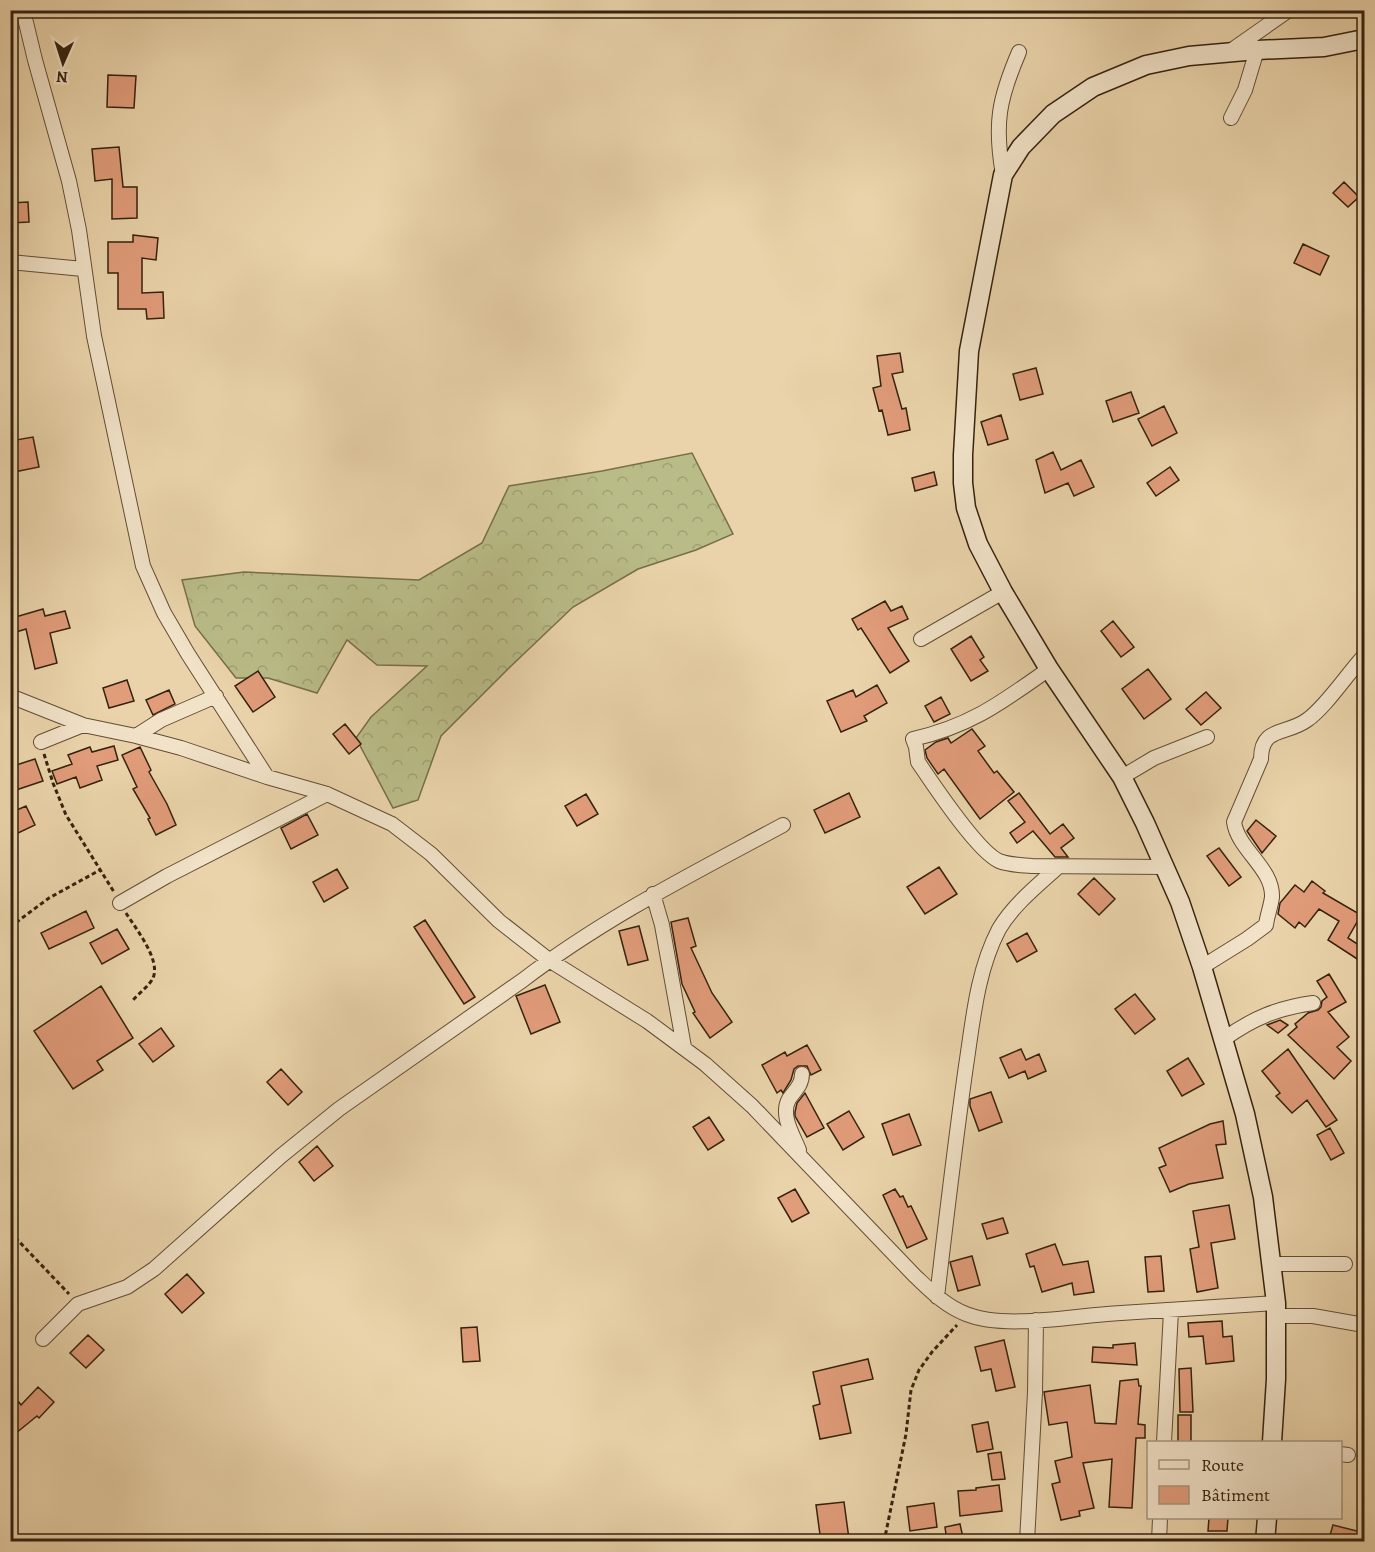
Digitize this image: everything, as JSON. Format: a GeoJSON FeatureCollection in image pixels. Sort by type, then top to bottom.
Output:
{"type":"FeatureCollection","features":[{"type":"Feature","properties":{"kind":"main road"},"geometry":{"type":"LineString","coordinates":[[1272,1441],[1276,1379],[1276,1310],[1263,1197],[1248,1124],[1202,967],[1166,867],[1122,777],[1050,669],[1003,592],[978,544],[966,508],[963,455],[969,351],[1003,175],[1021,147],[1053,114],[1093,87],[1146,65],[1189,56],[1324,47],[1365,39]]}},
{"type":"Feature","properties":{"kind":"main road"},"geometry":{"type":"LineString","coordinates":[[1265,1542],[1267,1519]]}},
{"type":"Feature","properties":{"kind":"street"},"geometry":{"type":"LineString","coordinates":[[23,10],[69,181],[108,410],[143,566],[164,613],[242,741],[267,777]]}},
{"type":"Feature","properties":{"kind":"street"},"geometry":{"type":"LineString","coordinates":[[1227,53],[1289,10]]}},
{"type":"Feature","properties":{"kind":"street"},"geometry":{"type":"LineString","coordinates":[[1231,118],[1245,90],[1257,50]]}},
{"type":"Feature","properties":{"kind":"street"},"geometry":{"type":"LineString","coordinates":[[1003,175],[999,150],[1000,106],[1005,85],[1019,52]]}},
{"type":"Feature","properties":{"kind":"street"},"geometry":{"type":"LineString","coordinates":[[10,262],[83,269]]}},
{"type":"Feature","properties":{"kind":"street"},"geometry":{"type":"LineString","coordinates":[[921,639],[1003,592]]}},
{"type":"Feature","properties":{"kind":"street"},"geometry":{"type":"LineString","coordinates":[[1202,967],[1266,925],[1272,896],[1268,880],[1235,833],[1234,822],[1261,759],[1261,747],[1267,737],[1307,720],[1365,656]]}},
{"type":"Feature","properties":{"kind":"street"},"geometry":{"type":"LineString","coordinates":[[1050,669],[986,713],[957,727],[913,739],[918,762],[942,797],[991,856],[998,860],[1016,865],[1166,867]]}},
{"type":"Feature","properties":{"kind":"street"},"geometry":{"type":"LineString","coordinates":[[10,696],[83,725],[181,748],[267,777],[327,794],[392,824],[431,854],[500,921],[549,960],[647,1021],[684,1047],[752,1106],[938,1297],[966,1314],[983,1319],[1036,1320],[1171,1311],[1276,1310],[1365,1325]]}},
{"type":"Feature","properties":{"kind":"street"},"geometry":{"type":"LineString","coordinates":[[136,736],[161,720],[216,696]]}},
{"type":"Feature","properties":{"kind":"street"},"geometry":{"type":"LineString","coordinates":[[41,742],[83,725]]}},
{"type":"Feature","properties":{"kind":"street"},"geometry":{"type":"LineString","coordinates":[[1122,777],[1154,758],[1207,737]]}},
{"type":"Feature","properties":{"kind":"street"},"geometry":{"type":"LineString","coordinates":[[120,903],[167,876],[327,794]]}},
{"type":"Feature","properties":{"kind":"street"},"geometry":{"type":"LineString","coordinates":[[43,1340],[78,1304],[127,1287],[154,1269],[281,1156],[339,1109],[549,960],[653,894],[783,825]]}},
{"type":"Feature","properties":{"kind":"street"},"geometry":{"type":"LineString","coordinates":[[938,1297],[963,1091],[978,989],[984,966],[1000,927],[1026,896],[1059,866]]}},
{"type":"Feature","properties":{"kind":"street"},"geometry":{"type":"LineString","coordinates":[[653,894],[662,925],[684,1047]]}},
{"type":"Feature","properties":{"kind":"street"},"geometry":{"type":"LineString","coordinates":[[1224,1039],[1263,1016],[1287,1007],[1314,1003]]}},
{"type":"Feature","properties":{"kind":"street"},"geometry":{"type":"LineString","coordinates":[[802,1074],[801,1084],[788,1101],[786,1118],[802,1158]]}},
{"type":"Feature","properties":{"kind":"street"},"geometry":{"type":"LineString","coordinates":[[1271,1264],[1345,1264]]}},
{"type":"Feature","properties":{"kind":"street"},"geometry":{"type":"LineString","coordinates":[[1164,1441],[1171,1311]]}},
{"type":"Feature","properties":{"kind":"street"},"geometry":{"type":"LineString","coordinates":[[1027,1542],[1035,1392],[1036,1320]]}},
{"type":"Feature","properties":{"kind":"street"},"geometry":{"type":"LineString","coordinates":[[1159,1542],[1160,1519]]}},
{"type":"Feature","properties":{"kind":"path"},"geometry":{"type":"LineString","coordinates":[[41,742],[53,783],[66,814],[151,954],[154,971],[152,980],[133,1000]]}},
{"type":"Feature","properties":{"kind":"path"},"geometry":{"type":"LineString","coordinates":[[10,927],[49,898],[100,870]]}},
{"type":"Feature","properties":{"kind":"path"},"geometry":{"type":"LineString","coordinates":[[10,1232],[78,1304]]}},
{"type":"Feature","properties":{"kind":"path"},"geometry":{"type":"LineString","coordinates":[[884,1542],[906,1434],[911,1390],[918,1370],[966,1314]]}},
{"type":"Feature","properties":{"kind":"green space"},"geometry":{"type":"Polygon","coordinates":[[[692,453],[733,534],[696,550],[638,569],[573,607],[441,736],[418,800],[393,808],[356,738],[371,717],[427,666],[377,665],[347,640],[317,693],[268,678],[236,678],[195,626],[182,580],[244,572],[419,580],[482,543],[509,486],[692,453]]]}},
{"type":"Feature","properties":{"kind":"building"},"geometry":{"type":"Polygon","coordinates":[[[108,75],[136,76],[134,108],[107,107],[108,75]]]}},
{"type":"Feature","properties":{"kind":"building"},"geometry":{"type":"Polygon","coordinates":[[[119,147],[123,187],[137,187],[137,218],[112,219],[112,179],[95,181],[92,149],[119,147]]]}},
{"type":"Feature","properties":{"kind":"building"},"geometry":{"type":"Polygon","coordinates":[[[1344,182],[1359,197],[1348,207],[1333,193],[1344,182]]]}},
{"type":"Feature","properties":{"kind":"building"},"geometry":{"type":"Polygon","coordinates":[[[28,202],[29,222],[10,223],[10,203],[28,202]]]}},
{"type":"Feature","properties":{"kind":"building"},"geometry":{"type":"Polygon","coordinates":[[[133,235],[158,238],[156,260],[142,258],[142,293],[163,292],[164,318],[147,319],[146,309],[118,309],[118,273],[108,273],[108,242],[133,242],[133,235]]]}},
{"type":"Feature","properties":{"kind":"building"},"geometry":{"type":"Polygon","coordinates":[[[1303,244],[1329,256],[1320,275],[1294,263],[1303,244]]]}},
{"type":"Feature","properties":{"kind":"building"},"geometry":{"type":"Polygon","coordinates":[[[900,353],[903,372],[892,374],[902,409],[906,408],[910,430],[888,435],[882,410],[879,411],[873,388],[881,386],[877,356],[900,353]]]}},
{"type":"Feature","properties":{"kind":"building"},"geometry":{"type":"Polygon","coordinates":[[[1036,368],[1043,394],[1020,400],[1013,374],[1036,368]]]}},
{"type":"Feature","properties":{"kind":"building"},"geometry":{"type":"Polygon","coordinates":[[[1131,392],[1139,413],[1113,422],[1106,401],[1131,392]]]}},
{"type":"Feature","properties":{"kind":"building"},"geometry":{"type":"Polygon","coordinates":[[[1164,406],[1177,433],[1152,446],[1138,419],[1164,406]]]}},
{"type":"Feature","properties":{"kind":"building"},"geometry":{"type":"Polygon","coordinates":[[[1001,415],[1008,439],[988,445],[981,422],[1001,415]]]}},
{"type":"Feature","properties":{"kind":"building"},"geometry":{"type":"Polygon","coordinates":[[[33,437],[39,467],[14,472],[10,441],[33,437]]]}},
{"type":"Feature","properties":{"kind":"building"},"geometry":{"type":"Polygon","coordinates":[[[1053,452],[1061,470],[1081,460],[1094,487],[1074,496],[1068,483],[1045,493],[1036,460],[1053,452]]]}},
{"type":"Feature","properties":{"kind":"building"},"geometry":{"type":"Polygon","coordinates":[[[1170,467],[1179,480],[1156,496],[1147,483],[1170,467]]]}},
{"type":"Feature","properties":{"kind":"building"},"geometry":{"type":"Polygon","coordinates":[[[934,472],[937,485],[915,491],[912,478],[934,472]]]}},
{"type":"Feature","properties":{"kind":"building"},"geometry":{"type":"Polygon","coordinates":[[[885,601],[891,611],[902,606],[908,619],[888,628],[909,661],[890,673],[861,628],[858,630],[852,619],[885,601]]]}},
{"type":"Feature","properties":{"kind":"building"},"geometry":{"type":"Polygon","coordinates":[[[43,609],[45,616],[65,611],[70,628],[50,633],[57,663],[35,669],[26,629],[16,632],[12,618],[43,609]]]}},
{"type":"Feature","properties":{"kind":"building"},"geometry":{"type":"Polygon","coordinates":[[[1113,621],[1134,647],[1121,657],[1101,631],[1113,621]]]}},
{"type":"Feature","properties":{"kind":"building"},"geometry":{"type":"Polygon","coordinates":[[[971,636],[984,657],[980,660],[988,671],[971,681],[951,649],[971,636]]]}},
{"type":"Feature","properties":{"kind":"building"},"geometry":{"type":"Polygon","coordinates":[[[1148,669],[1171,699],[1144,719],[1122,689],[1148,669]]]}},
{"type":"Feature","properties":{"kind":"building"},"geometry":{"type":"Polygon","coordinates":[[[258,671],[275,697],[253,712],[235,686],[258,671]]]}},
{"type":"Feature","properties":{"kind":"building"},"geometry":{"type":"Polygon","coordinates":[[[127,680],[134,701],[109,708],[103,688],[127,680]]]}},
{"type":"Feature","properties":{"kind":"building"},"geometry":{"type":"Polygon","coordinates":[[[877,685],[887,703],[864,716],[867,721],[841,732],[827,701],[853,690],[856,697],[877,685]]]}},
{"type":"Feature","properties":{"kind":"building"},"geometry":{"type":"Polygon","coordinates":[[[169,690],[175,704],[153,715],[146,700],[169,690]]]}},
{"type":"Feature","properties":{"kind":"building"},"geometry":{"type":"Polygon","coordinates":[[[1206,692],[1221,708],[1201,725],[1186,709],[1206,692]]]}},
{"type":"Feature","properties":{"kind":"building"},"geometry":{"type":"Polygon","coordinates":[[[941,697],[950,714],[934,722],[925,706],[941,697]]]}},
{"type":"Feature","properties":{"kind":"building"},"geometry":{"type":"Polygon","coordinates":[[[345,724],[361,744],[349,754],[333,734],[345,724]]]}},
{"type":"Feature","properties":{"kind":"building"},"geometry":{"type":"Polygon","coordinates":[[[972,729],[985,746],[978,751],[994,773],[997,771],[1014,792],[980,819],[944,769],[938,774],[927,758],[925,750],[936,742],[948,738],[951,743],[972,729]]]}},
{"type":"Feature","properties":{"kind":"building"},"geometry":{"type":"Polygon","coordinates":[[[114,746],[118,760],[97,766],[102,780],[80,788],[76,777],[57,784],[52,771],[72,764],[68,755],[90,747],[92,752],[114,746]]]}},
{"type":"Feature","properties":{"kind":"building"},"geometry":{"type":"Polygon","coordinates":[[[140,747],[151,770],[149,772],[176,825],[156,835],[148,819],[150,818],[133,789],[137,787],[122,755],[140,747]]]}},
{"type":"Feature","properties":{"kind":"building"},"geometry":{"type":"Polygon","coordinates":[[[35,759],[43,781],[13,791],[10,782],[10,767],[35,759]]]}},
{"type":"Feature","properties":{"kind":"building"},"geometry":{"type":"Polygon","coordinates":[[[849,793],[860,817],[825,833],[814,810],[849,793]]]}},
{"type":"Feature","properties":{"kind":"building"},"geometry":{"type":"Polygon","coordinates":[[[1019,793],[1050,834],[1063,824],[1074,838],[1061,848],[1068,857],[1055,857],[1033,831],[1017,843],[1010,833],[1025,822],[1008,801],[1019,793]]]}},
{"type":"Feature","properties":{"kind":"building"},"geometry":{"type":"Polygon","coordinates":[[[586,794],[598,814],[577,826],[565,806],[586,794]]]}},
{"type":"Feature","properties":{"kind":"building"},"geometry":{"type":"Polygon","coordinates":[[[26,806],[35,825],[16,834],[10,821],[10,813],[26,806]]]}},
{"type":"Feature","properties":{"kind":"building"},"geometry":{"type":"Polygon","coordinates":[[[307,814],[318,835],[291,849],[281,828],[307,814]]]}},
{"type":"Feature","properties":{"kind":"building"},"geometry":{"type":"Polygon","coordinates":[[[1256,820],[1276,836],[1262,853],[1247,831],[1256,820]]]}},
{"type":"Feature","properties":{"kind":"building"},"geometry":{"type":"Polygon","coordinates":[[[1219,848],[1241,877],[1229,886],[1207,856],[1219,848]]]}},
{"type":"Feature","properties":{"kind":"building"},"geometry":{"type":"Polygon","coordinates":[[[939,867],[957,894],[925,914],[907,887],[939,867]]]}},
{"type":"Feature","properties":{"kind":"building"},"geometry":{"type":"Polygon","coordinates":[[[337,869],[348,888],[324,902],[313,882],[337,869]]]}},
{"type":"Feature","properties":{"kind":"building"},"geometry":{"type":"Polygon","coordinates":[[[1094,878],[1115,899],[1099,915],[1078,894],[1094,878]]]}},
{"type":"Feature","properties":{"kind":"building"},"geometry":{"type":"Polygon","coordinates":[[[1312,881],[1325,891],[1323,893],[1361,915],[1348,938],[1365,949],[1365,964],[1328,940],[1339,921],[1319,909],[1305,927],[1299,922],[1295,928],[1278,914],[1280,903],[1295,885],[1304,892],[1312,881]]]}},
{"type":"Feature","properties":{"kind":"building"},"geometry":{"type":"Polygon","coordinates":[[[86,911],[94,928],[49,949],[41,933],[86,911]]]}},
{"type":"Feature","properties":{"kind":"building"},"geometry":{"type":"Polygon","coordinates":[[[688,918],[696,946],[691,948],[712,993],[732,1022],[710,1038],[693,1013],[695,1012],[682,984],[671,922],[688,918]]]}},
{"type":"Feature","properties":{"kind":"building"},"geometry":{"type":"Polygon","coordinates":[[[425,920],[475,997],[464,1004],[414,927],[425,920]]]}},
{"type":"Feature","properties":{"kind":"building"},"geometry":{"type":"Polygon","coordinates":[[[639,926],[648,960],[628,965],[619,931],[639,926]]]}},
{"type":"Feature","properties":{"kind":"building"},"geometry":{"type":"Polygon","coordinates":[[[117,929],[129,949],[102,964],[90,943],[117,929]]]}},
{"type":"Feature","properties":{"kind":"building"},"geometry":{"type":"Polygon","coordinates":[[[1027,933],[1037,951],[1017,962],[1007,944],[1027,933]]]}},
{"type":"Feature","properties":{"kind":"building"},"geometry":{"type":"Polygon","coordinates":[[[1329,974],[1346,1002],[1328,1012],[1349,1037],[1337,1047],[1351,1061],[1334,1079],[1288,1035],[1297,1027],[1295,1024],[1308,1013],[1321,1007],[1322,1001],[1327,997],[1317,981],[1329,974]]]}},
{"type":"Feature","properties":{"kind":"building"},"geometry":{"type":"Polygon","coordinates":[[[545,985],[560,1022],[531,1034],[516,996],[545,985]]]}},
{"type":"Feature","properties":{"kind":"building"},"geometry":{"type":"Polygon","coordinates":[[[101,986],[133,1038],[97,1061],[103,1070],[73,1089],[34,1031],[101,986]]]}},
{"type":"Feature","properties":{"kind":"building"},"geometry":{"type":"Polygon","coordinates":[[[1135,994],[1155,1019],[1135,1034],[1115,1009],[1135,994]]]}},
{"type":"Feature","properties":{"kind":"building"},"geometry":{"type":"Polygon","coordinates":[[[1280,1020],[1288,1025],[1278,1033],[1267,1025],[1280,1020]]]}},
{"type":"Feature","properties":{"kind":"building"},"geometry":{"type":"Polygon","coordinates":[[[161,1028],[174,1046],[153,1062],[139,1044],[161,1028]]]}},
{"type":"Feature","properties":{"kind":"building"},"geometry":{"type":"Polygon","coordinates":[[[807,1045],[821,1070],[811,1075],[807,1066],[798,1066],[794,1069],[791,1080],[783,1093],[781,1090],[777,1093],[762,1065],[785,1052],[787,1056],[807,1045]]]}},
{"type":"Feature","properties":{"kind":"building"},"geometry":{"type":"Polygon","coordinates":[[[1021,1049],[1026,1060],[1039,1054],[1046,1071],[1028,1079],[1025,1071],[1009,1078],[1000,1058],[1021,1049]]]}},
{"type":"Feature","properties":{"kind":"building"},"geometry":{"type":"Polygon","coordinates":[[[1288,1049],[1337,1120],[1326,1127],[1307,1100],[1292,1113],[1276,1096],[1280,1093],[1262,1071],[1288,1049]]]}},
{"type":"Feature","properties":{"kind":"building"},"geometry":{"type":"Polygon","coordinates":[[[1188,1058],[1204,1084],[1182,1096],[1167,1071],[1188,1058]]]}},
{"type":"Feature","properties":{"kind":"building"},"geometry":{"type":"Polygon","coordinates":[[[281,1069],[302,1092],[288,1105],[267,1082],[281,1069]]]}},
{"type":"Feature","properties":{"kind":"building"},"geometry":{"type":"Polygon","coordinates":[[[991,1092],[1002,1122],[979,1131],[970,1106],[970,1099],[991,1092]]]}},
{"type":"Feature","properties":{"kind":"building"},"geometry":{"type":"Polygon","coordinates":[[[805,1093],[824,1128],[807,1137],[795,1116],[797,1103],[805,1093]]]}},
{"type":"Feature","properties":{"kind":"building"},"geometry":{"type":"Polygon","coordinates":[[[849,1111],[864,1137],[843,1150],[827,1124],[849,1111]]]}},
{"type":"Feature","properties":{"kind":"building"},"geometry":{"type":"Polygon","coordinates":[[[909,1114],[921,1145],[893,1155],[882,1124],[909,1114]]]}},
{"type":"Feature","properties":{"kind":"building"},"geometry":{"type":"Polygon","coordinates":[[[709,1117],[724,1140],[708,1150],[693,1127],[709,1117]]]}},
{"type":"Feature","properties":{"kind":"building"},"geometry":{"type":"Polygon","coordinates":[[[1223,1121],[1226,1144],[1216,1145],[1223,1178],[1189,1184],[1170,1192],[1159,1168],[1166,1165],[1159,1148],[1210,1124],[1223,1121]]]}},
{"type":"Feature","properties":{"kind":"building"},"geometry":{"type":"Polygon","coordinates":[[[1330,1128],[1344,1153],[1331,1160],[1317,1135],[1330,1128]]]}},
{"type":"Feature","properties":{"kind":"building"},"geometry":{"type":"Polygon","coordinates":[[[317,1146],[333,1166],[314,1181],[299,1162],[317,1146]]]}},
{"type":"Feature","properties":{"kind":"building"},"geometry":{"type":"Polygon","coordinates":[[[795,1189],[809,1213],[792,1222],[778,1198],[795,1189]]]}},
{"type":"Feature","properties":{"kind":"building"},"geometry":{"type":"Polygon","coordinates":[[[895,1189],[900,1197],[903,1196],[908,1207],[911,1206],[927,1239],[907,1248],[883,1195],[895,1189]]]}},
{"type":"Feature","properties":{"kind":"building"},"geometry":{"type":"Polygon","coordinates":[[[1229,1205],[1235,1239],[1211,1243],[1218,1288],[1197,1292],[1190,1249],[1199,1247],[1193,1211],[1229,1205]]]}},
{"type":"Feature","properties":{"kind":"building"},"geometry":{"type":"Polygon","coordinates":[[[1003,1218],[1008,1233],[987,1239],[982,1224],[1003,1218]]]}},
{"type":"Feature","properties":{"kind":"building"},"geometry":{"type":"Polygon","coordinates":[[[1055,1244],[1063,1265],[1088,1261],[1094,1292],[1074,1295],[1072,1283],[1042,1292],[1034,1266],[1030,1267],[1026,1254],[1055,1244]]]}},
{"type":"Feature","properties":{"kind":"building"},"geometry":{"type":"Polygon","coordinates":[[[972,1256],[980,1285],[958,1291],[950,1262],[972,1256]]]}},
{"type":"Feature","properties":{"kind":"building"},"geometry":{"type":"Polygon","coordinates":[[[1161,1256],[1164,1291],[1148,1292],[1145,1257],[1161,1256]]]}},
{"type":"Feature","properties":{"kind":"building"},"geometry":{"type":"Polygon","coordinates":[[[187,1274],[204,1293],[182,1313],[165,1294],[187,1274]]]}},
{"type":"Feature","properties":{"kind":"building"},"geometry":{"type":"Polygon","coordinates":[[[1222,1321],[1223,1337],[1232,1336],[1234,1361],[1206,1364],[1203,1336],[1189,1337],[1188,1323],[1222,1321]]]}},
{"type":"Feature","properties":{"kind":"building"},"geometry":{"type":"Polygon","coordinates":[[[477,1327],[480,1361],[463,1362],[461,1328],[477,1327]]]}},
{"type":"Feature","properties":{"kind":"building"},"geometry":{"type":"Polygon","coordinates":[[[88,1335],[104,1350],[86,1368],[70,1353],[88,1335]]]}},
{"type":"Feature","properties":{"kind":"building"},"geometry":{"type":"Polygon","coordinates":[[[1004,1340],[1015,1387],[996,1391],[991,1369],[981,1371],[975,1347],[1004,1340]]]}},
{"type":"Feature","properties":{"kind":"building"},"geometry":{"type":"Polygon","coordinates":[[[1135,1343],[1137,1365],[1092,1362],[1093,1347],[1113,1348],[1113,1345],[1135,1343]]]}},
{"type":"Feature","properties":{"kind":"building"},"geometry":{"type":"Polygon","coordinates":[[[868,1359],[873,1379],[841,1386],[851,1433],[820,1439],[813,1406],[820,1404],[813,1372],[868,1359]]]}},
{"type":"Feature","properties":{"kind":"building"},"geometry":{"type":"Polygon","coordinates":[[[1191,1368],[1193,1412],[1180,1412],[1179,1369],[1191,1368]]]}},
{"type":"Feature","properties":{"kind":"building"},"geometry":{"type":"Polygon","coordinates":[[[1138,1379],[1139,1386],[1141,1386],[1138,1424],[1145,1425],[1145,1438],[1136,1438],[1132,1508],[1109,1507],[1112,1459],[1083,1463],[1094,1508],[1079,1511],[1080,1516],[1061,1520],[1052,1484],[1060,1482],[1055,1461],[1072,1457],[1067,1422],[1049,1425],[1044,1392],[1090,1385],[1095,1423],[1116,1424],[1120,1381],[1138,1379]]]}},
{"type":"Feature","properties":{"kind":"building"},"geometry":{"type":"Polygon","coordinates":[[[38,1387],[54,1402],[39,1418],[37,1416],[10,1438],[10,1409],[19,1402],[21,1405],[38,1387]]]}},
{"type":"Feature","properties":{"kind":"building"},"geometry":{"type":"Polygon","coordinates":[[[1178,1415],[1191,1415],[1191,1441],[1178,1441],[1178,1415]]]}},
{"type":"Feature","properties":{"kind":"building"},"geometry":{"type":"Polygon","coordinates":[[[988,1422],[993,1449],[977,1452],[972,1425],[988,1422]]]}},
{"type":"Feature","properties":{"kind":"building"},"geometry":{"type":"Polygon","coordinates":[[[1001,1452],[1005,1479],[992,1480],[988,1454],[1001,1452]]]}},
{"type":"Feature","properties":{"kind":"building"},"geometry":{"type":"Polygon","coordinates":[[[999,1485],[1002,1511],[960,1516],[958,1491],[999,1485]]]}},
{"type":"Feature","properties":{"kind":"building"},"geometry":{"type":"Polygon","coordinates":[[[844,1502],[849,1539],[821,1542],[816,1505],[844,1502]]]}},
{"type":"Feature","properties":{"kind":"building"},"geometry":{"type":"Polygon","coordinates":[[[934,1503],[937,1527],[910,1531],[907,1507],[934,1503]]]}},
{"type":"Feature","properties":{"kind":"building"},"geometry":{"type":"Polygon","coordinates":[[[1209,1519],[1228,1519],[1227,1531],[1208,1531],[1209,1519]]]}},
{"type":"Feature","properties":{"kind":"building"},"geometry":{"type":"Polygon","coordinates":[[[960,1524],[964,1542],[947,1542],[945,1527],[960,1524]]]}},
{"type":"Feature","properties":{"kind":"building"},"geometry":{"type":"Polygon","coordinates":[[[1333,1525],[1365,1533],[1365,1542],[1328,1542],[1333,1525]]]}}]}
